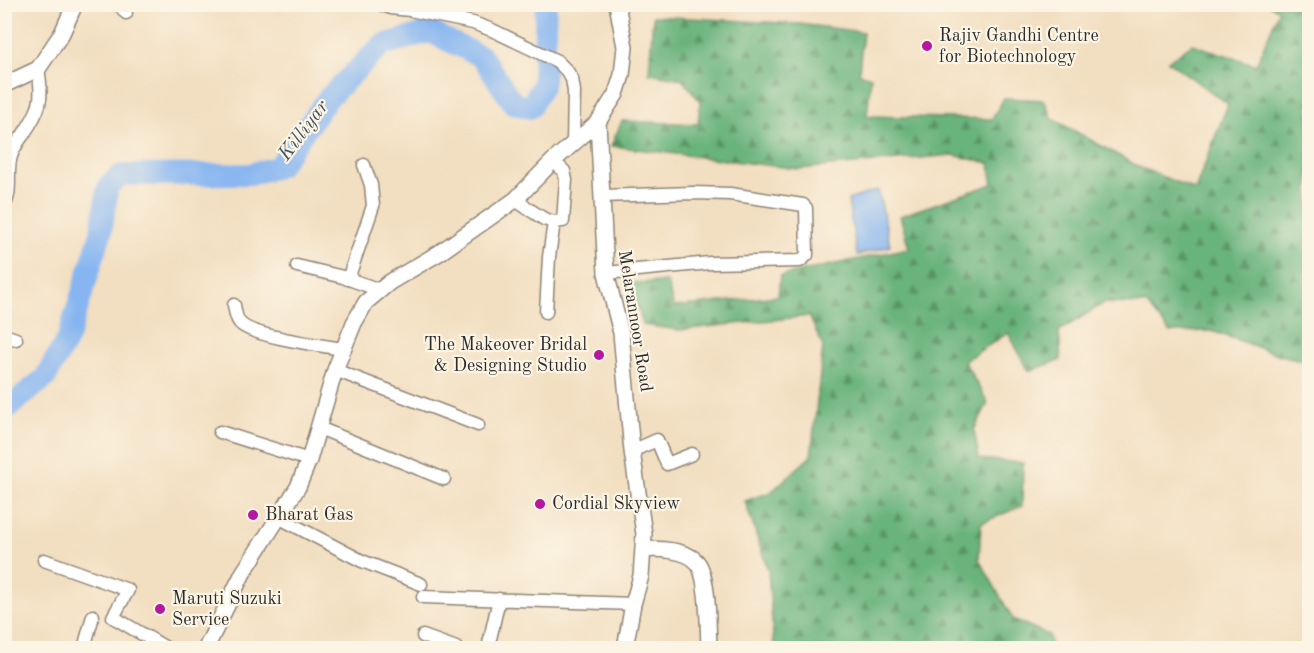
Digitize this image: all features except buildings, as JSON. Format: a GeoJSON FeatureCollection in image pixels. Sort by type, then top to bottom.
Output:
{"type":"FeatureCollection","features":[{"type":"Feature","properties":{"kind":"street"},"geometry":{"type":"LineString","coordinates":[[4,86],[38,69],[62,33],[75,4]]}},
{"type":"Feature","properties":{"kind":"street"},"geometry":{"type":"LineString","coordinates":[[380,4],[390,8],[473,23],[557,61],[572,79],[574,91],[573,143]]}},
{"type":"Feature","properties":{"kind":"street"},"geometry":{"type":"LineString","coordinates":[[206,648],[243,573],[298,487],[309,460],[335,370],[354,323],[366,302],[390,282],[439,253],[515,200],[553,161],[598,122],[616,94],[622,75],[625,47],[617,4]]}},
{"type":"Feature","properties":{"kind":"street"},"geometry":{"type":"LineString","coordinates":[[4,206],[8,194],[9,161],[12,150],[36,116],[42,101],[38,69]]}},
{"type":"Feature","properties":{"kind":"street","name":"Melarannoor Road"},"geometry":{"type":"LineString","coordinates":[[598,122],[606,273],[621,333],[632,451],[644,534],[641,576],[625,648]]}},
{"type":"Feature","properties":{"kind":"street"},"geometry":{"type":"LineString","coordinates":[[515,200],[544,219],[554,222],[563,221],[566,180],[564,171],[553,161]]}},
{"type":"Feature","properties":{"kind":"street"},"geometry":{"type":"LineString","coordinates":[[348,279],[373,206],[371,184],[364,165]]}},
{"type":"Feature","properties":{"kind":"street"},"geometry":{"type":"LineString","coordinates":[[602,196],[730,194],[803,205],[806,208],[807,255],[800,261],[710,263],[606,273]]}},
{"type":"Feature","properties":{"kind":"street"},"geometry":{"type":"LineString","coordinates":[[546,312],[549,257],[554,222]]}},
{"type":"Feature","properties":{"kind":"street"},"geometry":{"type":"LineString","coordinates":[[297,266],[380,290]]}},
{"type":"Feature","properties":{"kind":"street"},"geometry":{"type":"LineString","coordinates":[[234,305],[238,322],[245,327],[343,350]]}},
{"type":"Feature","properties":{"kind":"street"},"geometry":{"type":"LineString","coordinates":[[335,370],[478,424]]}},
{"type":"Feature","properties":{"kind":"street"},"geometry":{"type":"LineString","coordinates":[[319,428],[444,479]]}},
{"type":"Feature","properties":{"kind":"street"},"geometry":{"type":"LineString","coordinates":[[220,432],[309,460]]}},
{"type":"Feature","properties":{"kind":"street"},"geometry":{"type":"LineString","coordinates":[[632,451],[657,440],[667,464],[692,454]]}},
{"type":"Feature","properties":{"kind":"street"},"geometry":{"type":"LineString","coordinates":[[280,518],[362,561],[421,584]]}},
{"type":"Feature","properties":{"kind":"street"},"geometry":{"type":"LineString","coordinates":[[644,550],[651,549],[687,555],[697,562],[702,573],[706,597],[709,648]]}},
{"type":"Feature","properties":{"kind":"street"},"geometry":{"type":"LineString","coordinates":[[44,560],[128,590],[113,617],[166,648]]}},
{"type":"Feature","properties":{"kind":"street"},"geometry":{"type":"LineString","coordinates":[[423,597],[633,604]]}},
{"type":"Feature","properties":{"kind":"street"},"geometry":{"type":"LineString","coordinates":[[488,648],[499,599]]}},
{"type":"Feature","properties":{"kind":"street"},"geometry":{"type":"LineString","coordinates":[[84,648],[93,616]]}},
{"type":"Feature","properties":{"kind":"street"},"geometry":{"type":"LineString","coordinates":[[423,636],[456,648]]}},
{"type":"Feature","properties":{"kind":"green space"},"geometry":{"type":"Polygon","coordinates":[[[1269,5],[1309,5],[1309,362],[1280,355],[1212,331],[1170,332],[1146,304],[1104,303],[1059,331],[1061,360],[1029,371],[1008,333],[964,361],[988,403],[974,430],[979,459],[1023,463],[1022,506],[981,523],[979,559],[1013,619],[1049,635],[1051,648],[774,648],[768,570],[745,501],[771,492],[811,456],[823,346],[809,316],[679,330],[643,325],[630,283],[667,282],[674,307],[778,296],[780,276],[909,248],[900,216],[993,184],[989,163],[953,155],[798,169],[611,146],[622,121],[698,124],[700,101],[682,79],[649,73],[653,16],[799,24],[863,32],[859,73],[871,77],[867,116],[992,119],[1004,98],[1044,100],[1053,119],[1139,167],[1195,190],[1228,104],[1168,61],[1192,44],[1256,65],[1279,10],[1269,5]]]}},
{"type":"Feature","properties":{"kind":"water"},"geometry":{"type":"Polygon","coordinates":[[[878,190],[890,246],[857,255],[848,200],[878,190]]]}},
{"type":"Feature","properties":{"kind":"waterway","name":"Killiyar"},"geometry":{"type":"LineString","coordinates":[[4,411],[45,378],[68,338],[101,233],[108,186],[122,175],[250,174],[278,167],[329,97],[382,45],[430,32],[482,57],[513,103],[530,108],[543,84],[546,4]]}},
{"type":"Feature","properties":{"kind":"place","name":"Rajiv Gandhi Centre for Biotechnology"},"geometry":{"type":"Point","coordinates":[927,46]}},
{"type":"Feature","properties":{"kind":"place","name":"The Makeover Bridal & Designing Studio"},"geometry":{"type":"Point","coordinates":[599,355]}},
{"type":"Feature","properties":{"kind":"place","name":"Cordial Skyview"},"geometry":{"type":"Point","coordinates":[540,504]}},
{"type":"Feature","properties":{"kind":"place","name":"Bharat Gas"},"geometry":{"type":"Point","coordinates":[253,515]}},
{"type":"Feature","properties":{"kind":"place","name":"Maruti Suzuki Service"},"geometry":{"type":"Point","coordinates":[160,609]}}]}
